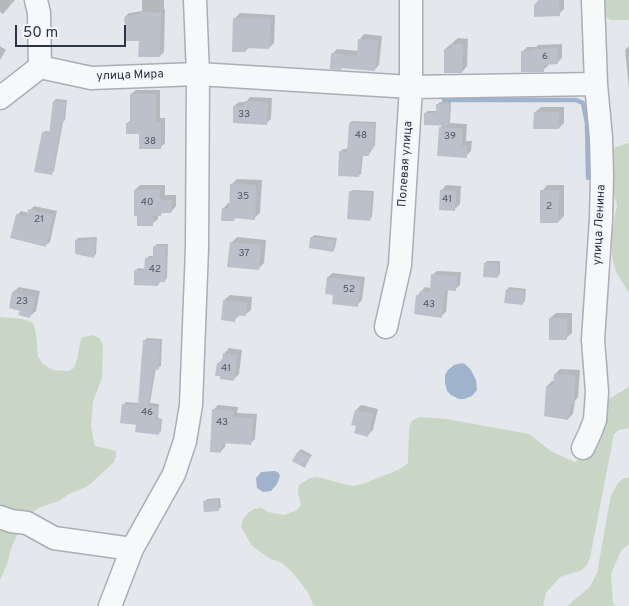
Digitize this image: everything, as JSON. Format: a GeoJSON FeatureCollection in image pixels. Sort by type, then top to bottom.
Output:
{"type":"FeatureCollection","features":[{"type":"Feature","properties":{"kind":"street"},"geometry":{"type":"LineString","coordinates":[[0,98],[40,67],[40,14],[36,0]]}},
{"type":"Feature","properties":{"kind":"street"},"geometry":{"type":"LineString","coordinates":[[110,606],[132,549],[174,474],[185,441],[191,405],[197,248],[198,74],[195,0]]}},
{"type":"Feature","properties":{"kind":"street","name":"Полевая улица"},"geometry":{"type":"LineString","coordinates":[[386,327],[400,265],[411,87],[411,0]]}},
{"type":"Feature","properties":{"kind":"street","name":"улица Ленина"},"geometry":{"type":"LineString","coordinates":[[582,448],[595,420],[597,392],[593,340],[602,176],[596,84],[594,0]]}},
{"type":"Feature","properties":{"kind":"street","name":"улица Мира"},"geometry":{"type":"LineString","coordinates":[[40,67],[91,78],[198,74],[411,87],[596,84]]}},
{"type":"Feature","properties":{"kind":"street"},"geometry":{"type":"LineString","coordinates":[[0,517],[10,521],[27,523],[54,538],[132,549]]}},
{"type":"Feature","properties":{"kind":"green space"},"geometry":{"type":"Polygon","coordinates":[[[599,0],[629,0],[629,20],[610,20],[602,13],[599,0]]]}},
{"type":"Feature","properties":{"kind":"green space"},"geometry":{"type":"Polygon","coordinates":[[[629,143],[629,293],[616,272],[612,257],[612,231],[617,205],[610,183],[612,151],[616,147],[629,143]]]}},
{"type":"Feature","properties":{"kind":"green space"},"geometry":{"type":"Polygon","coordinates":[[[0,317],[22,319],[34,325],[38,357],[43,364],[53,370],[69,371],[74,368],[83,337],[94,335],[100,339],[103,346],[102,378],[93,402],[91,426],[95,446],[116,451],[116,456],[114,462],[88,486],[69,494],[59,501],[40,507],[33,512],[27,523],[20,529],[0,580],[0,317]]]}},
{"type":"Feature","properties":{"kind":"green space"},"geometry":{"type":"Polygon","coordinates":[[[629,387],[629,428],[619,430],[614,434],[590,558],[582,570],[560,577],[546,593],[543,606],[314,606],[307,591],[293,573],[282,563],[269,558],[252,546],[241,527],[243,519],[254,509],[261,508],[268,512],[284,515],[297,510],[301,505],[298,492],[299,485],[310,478],[317,477],[352,486],[363,484],[400,469],[408,463],[409,428],[412,421],[419,417],[446,419],[529,434],[552,452],[575,462],[591,448],[605,404],[610,398],[629,387]]]}},
{"type":"Feature","properties":{"kind":"green space"},"geometry":{"type":"Polygon","coordinates":[[[624,478],[629,478],[629,544],[621,551],[611,574],[613,603],[616,606],[568,606],[589,588],[597,573],[611,495],[618,483],[624,478]]]}},
{"type":"Feature","properties":{"kind":"water"},"geometry":{"type":"Polygon","coordinates":[[[462,363],[471,370],[476,380],[477,390],[472,396],[459,399],[447,391],[445,375],[454,365],[462,363]]]}},
{"type":"Feature","properties":{"kind":"water"},"geometry":{"type":"Polygon","coordinates":[[[275,471],[280,476],[277,484],[271,491],[263,492],[257,488],[256,478],[261,472],[275,471]]]}},
{"type":"Feature","properties":{"kind":"building"},"geometry":{"type":"Polygon","coordinates":[[[538,0],[559,0],[560,16],[534,17],[534,4],[538,4],[538,0]]]}},
{"type":"Feature","properties":{"kind":"building"},"geometry":{"type":"Polygon","coordinates":[[[140,12],[161,13],[160,57],[138,57],[139,41],[126,41],[124,17],[140,14],[140,12]]]}},
{"type":"Feature","properties":{"kind":"building"},"geometry":{"type":"Polygon","coordinates":[[[233,18],[271,19],[269,49],[246,48],[246,52],[232,52],[233,18]]]}},
{"type":"Feature","properties":{"kind":"building"},"geometry":{"type":"Polygon","coordinates":[[[358,39],[378,40],[375,71],[330,69],[331,53],[357,56],[358,39]]]}},
{"type":"Feature","properties":{"kind":"building"},"geometry":{"type":"Polygon","coordinates":[[[451,44],[463,44],[462,73],[444,73],[444,49],[451,49],[451,44]]]}},
{"type":"Feature","properties":{"kind":"building"},"geometry":{"type":"Polygon","coordinates":[[[557,48],[558,64],[544,65],[544,72],[521,72],[521,51],[557,48]]]}},
{"type":"Feature","properties":{"kind":"building"},"geometry":{"type":"Polygon","coordinates":[[[130,94],[156,94],[156,122],[161,122],[161,149],[139,149],[139,134],[126,134],[126,123],[130,123],[130,94]]]}},
{"type":"Feature","properties":{"kind":"building"},"geometry":{"type":"Polygon","coordinates":[[[53,101],[65,102],[63,124],[61,124],[52,175],[34,172],[42,132],[49,134],[53,101]]]}},
{"type":"Feature","properties":{"kind":"building"},"geometry":{"type":"Polygon","coordinates":[[[245,101],[268,102],[267,125],[233,123],[233,106],[244,106],[245,101]]]}},
{"type":"Feature","properties":{"kind":"building"},"geometry":{"type":"Polygon","coordinates":[[[436,104],[449,104],[449,126],[424,125],[424,113],[436,113],[436,104]]]}},
{"type":"Feature","properties":{"kind":"building"},"geometry":{"type":"Polygon","coordinates":[[[534,112],[559,112],[559,129],[533,129],[534,112]]]}},
{"type":"Feature","properties":{"kind":"building"},"geometry":{"type":"Polygon","coordinates":[[[349,123],[374,124],[373,150],[369,150],[369,156],[361,156],[359,177],[338,176],[339,151],[347,152],[349,123]]]}},
{"type":"Feature","properties":{"kind":"building"},"geometry":{"type":"Polygon","coordinates":[[[439,127],[462,129],[462,146],[467,146],[467,158],[437,156],[439,127]]]}},
{"type":"Feature","properties":{"kind":"building"},"geometry":{"type":"Polygon","coordinates":[[[230,184],[256,185],[255,220],[234,218],[234,221],[221,221],[222,208],[229,208],[230,184]]]}},
{"type":"Feature","properties":{"kind":"building"},"geometry":{"type":"Polygon","coordinates":[[[160,189],[160,200],[172,200],[171,213],[161,213],[161,216],[153,216],[153,226],[137,226],[137,216],[134,216],[134,190],[160,189]]]}},
{"type":"Feature","properties":{"kind":"building"},"geometry":{"type":"Polygon","coordinates":[[[440,190],[456,191],[455,211],[439,210],[440,190]]]}},
{"type":"Feature","properties":{"kind":"building"},"geometry":{"type":"Polygon","coordinates":[[[540,190],[559,190],[558,223],[540,223],[540,190]]]}},
{"type":"Feature","properties":{"kind":"building"},"geometry":{"type":"Polygon","coordinates":[[[349,191],[372,193],[370,221],[347,219],[349,191]]]}},
{"type":"Feature","properties":{"kind":"building"},"geometry":{"type":"Polygon","coordinates":[[[28,209],[53,215],[46,247],[10,238],[16,214],[27,217],[28,209]]]}},
{"type":"Feature","properties":{"kind":"building"},"geometry":{"type":"Polygon","coordinates":[[[310,237],[335,240],[333,252],[309,248],[310,237]]]}},
{"type":"Feature","properties":{"kind":"building"},"geometry":{"type":"Polygon","coordinates":[[[96,239],[94,258],[75,254],[75,240],[96,239]]]}},
{"type":"Feature","properties":{"kind":"building"},"geometry":{"type":"Polygon","coordinates":[[[230,242],[261,245],[259,270],[227,267],[230,242]]]}},
{"type":"Feature","properties":{"kind":"building"},"geometry":{"type":"Polygon","coordinates":[[[153,246],[166,246],[165,282],[158,282],[158,286],[134,285],[134,270],[144,271],[145,258],[153,258],[153,246]]]}},
{"type":"Feature","properties":{"kind":"building"},"geometry":{"type":"Polygon","coordinates":[[[484,263],[498,263],[498,278],[483,277],[484,263]]]}},
{"type":"Feature","properties":{"kind":"building"},"geometry":{"type":"Polygon","coordinates":[[[431,274],[457,276],[456,291],[445,290],[442,318],[414,314],[416,295],[419,296],[420,291],[430,292],[431,274]]]}},
{"type":"Feature","properties":{"kind":"building"},"geometry":{"type":"Polygon","coordinates":[[[327,277],[361,281],[358,307],[332,304],[333,295],[325,294],[327,277]]]}},
{"type":"Feature","properties":{"kind":"building"},"geometry":{"type":"Polygon","coordinates":[[[506,289],[524,291],[523,305],[504,303],[506,289]]]}},
{"type":"Feature","properties":{"kind":"building"},"geometry":{"type":"Polygon","coordinates":[[[12,292],[35,297],[30,318],[18,315],[20,311],[9,308],[12,292]]]}},
{"type":"Feature","properties":{"kind":"building"},"geometry":{"type":"Polygon","coordinates":[[[223,300],[247,303],[246,316],[236,315],[235,322],[221,320],[223,300]]]}},
{"type":"Feature","properties":{"kind":"building"},"geometry":{"type":"Polygon","coordinates":[[[549,318],[567,318],[567,340],[549,340],[549,318]]]}},
{"type":"Feature","properties":{"kind":"building"},"geometry":{"type":"Polygon","coordinates":[[[143,340],[160,341],[159,370],[154,369],[148,406],[158,407],[156,420],[161,421],[159,435],[135,432],[136,425],[120,423],[122,404],[138,405],[143,340]]]}},
{"type":"Feature","properties":{"kind":"building"},"geometry":{"type":"Polygon","coordinates":[[[223,353],[237,355],[234,381],[220,379],[220,376],[215,376],[217,363],[222,363],[223,353]]]}},
{"type":"Feature","properties":{"kind":"building"},"geometry":{"type":"Polygon","coordinates":[[[554,374],[575,375],[574,404],[571,403],[568,420],[544,416],[546,386],[553,386],[554,374]]]}},
{"type":"Feature","properties":{"kind":"building"},"geometry":{"type":"Polygon","coordinates":[[[212,409],[234,411],[234,417],[253,418],[251,445],[222,443],[221,453],[210,452],[212,409]]]}},
{"type":"Feature","properties":{"kind":"building"},"geometry":{"type":"Polygon","coordinates":[[[355,410],[373,414],[368,437],[354,433],[356,426],[351,425],[355,410]]]}},
{"type":"Feature","properties":{"kind":"building"},"geometry":{"type":"Polygon","coordinates":[[[298,451],[310,457],[305,468],[292,461],[298,451]]]}},
{"type":"Feature","properties":{"kind":"building"},"geometry":{"type":"Polygon","coordinates":[[[218,500],[219,511],[204,512],[203,501],[218,500]]]}},
{"type":"Feature","properties":{"kind":"waterway"},"geometry":{"type":"LineString","coordinates":[[444,100],[576,100],[583,103],[587,123],[588,178]]}}]}
